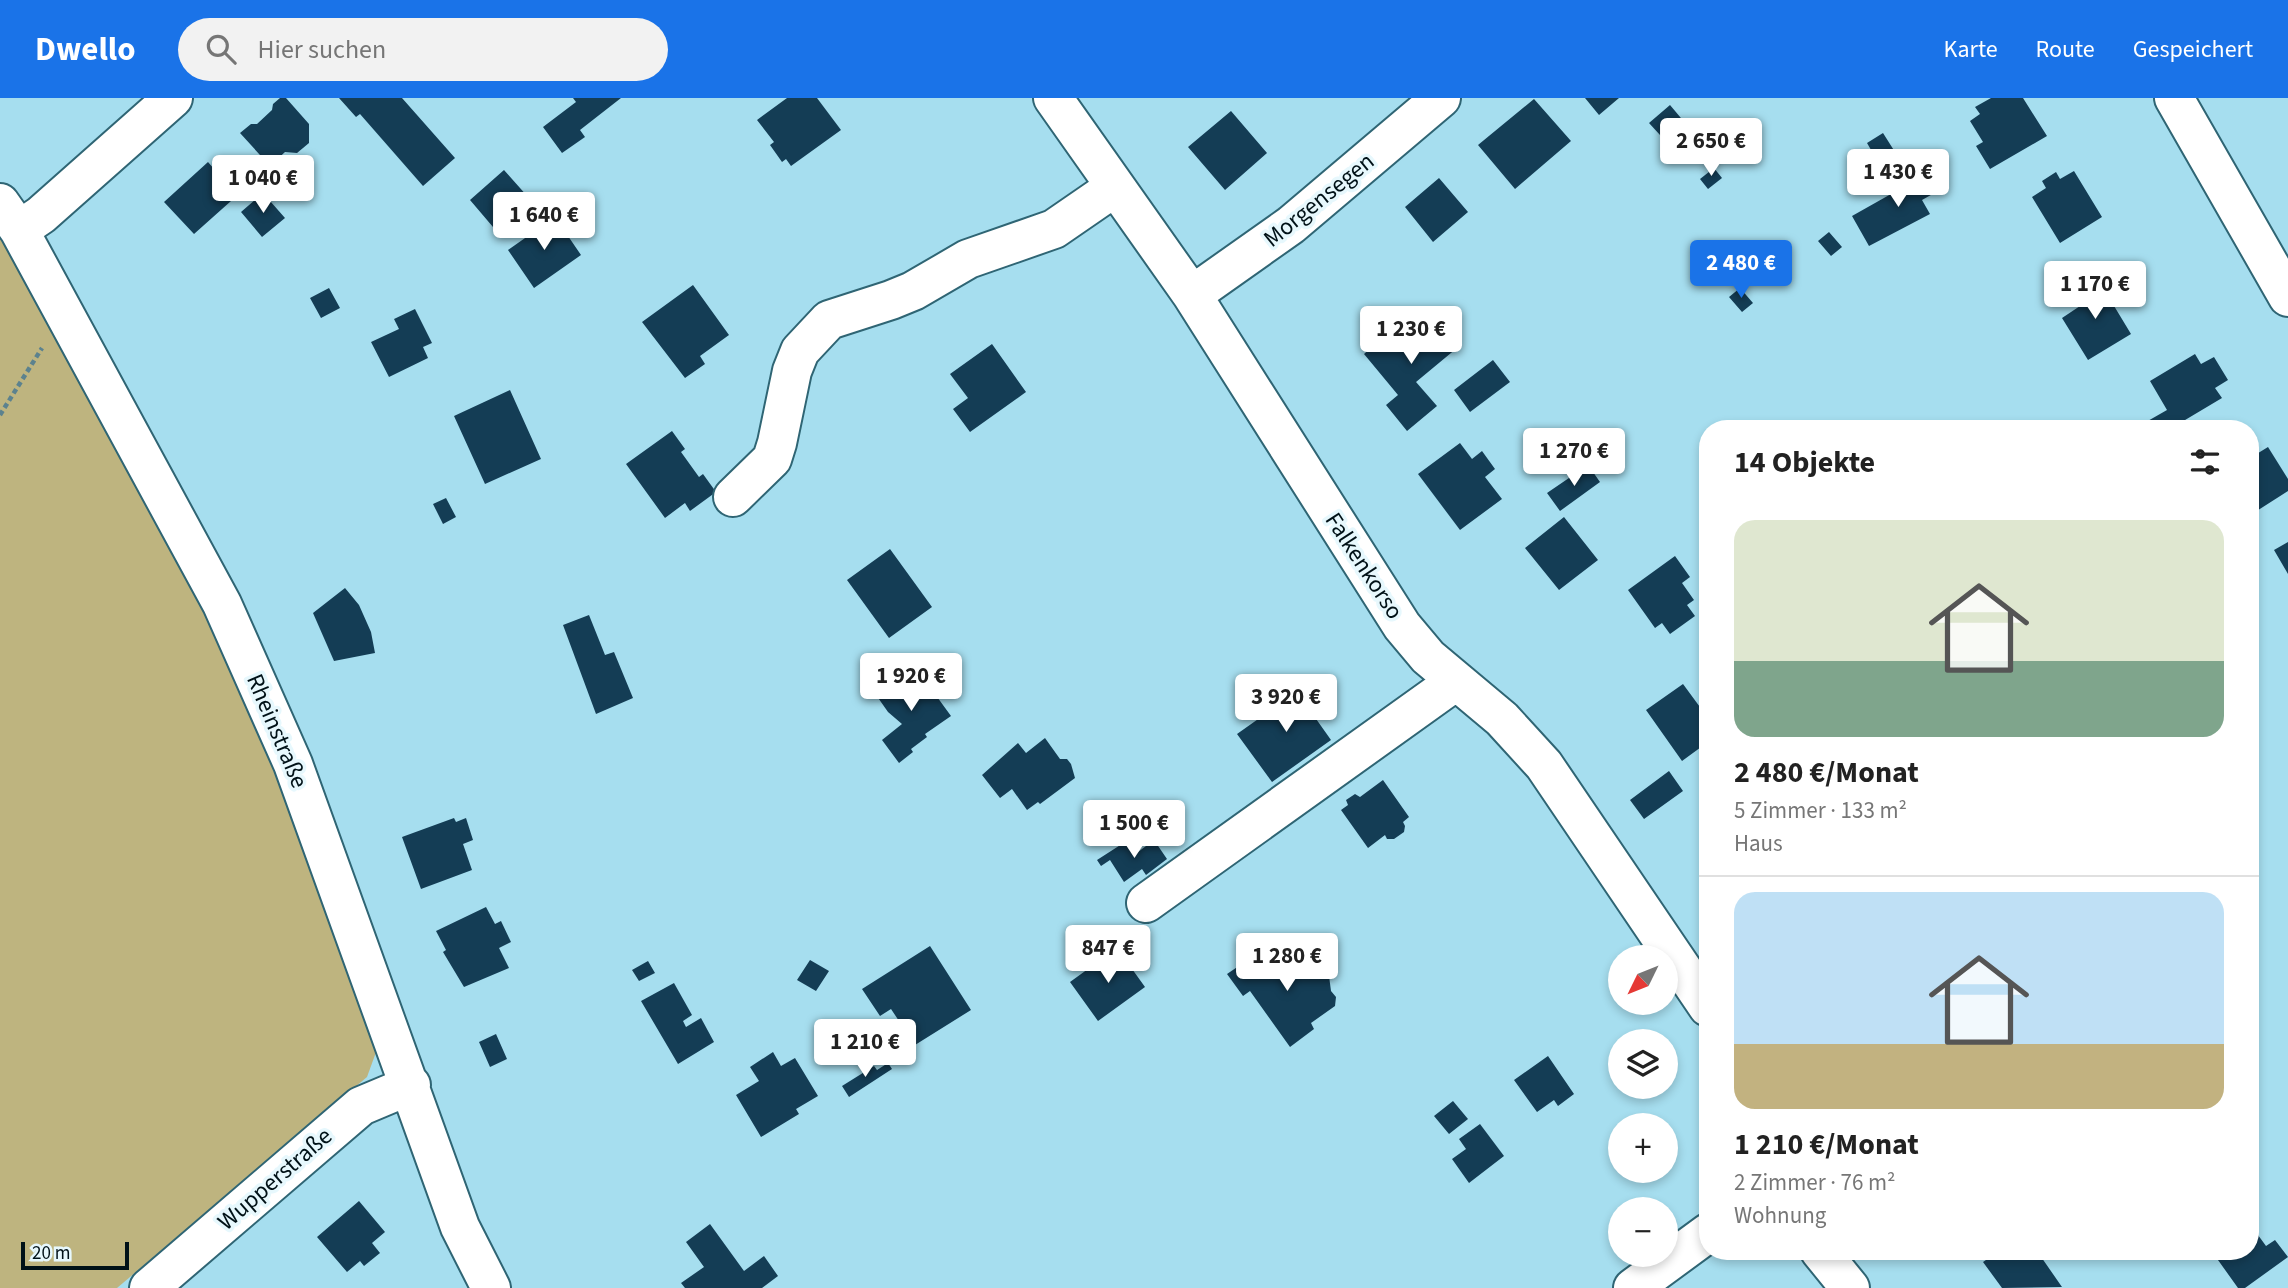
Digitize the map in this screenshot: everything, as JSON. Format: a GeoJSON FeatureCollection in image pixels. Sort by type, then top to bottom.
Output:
{"type":"FeatureCollection","features":[{"type":"Feature","properties":{"kind":"street"},"geometry":{"type":"LineString","coordinates":[[10,217],[41,215],[173,98]]}},
{"type":"Feature","properties":{"kind":"street","name":"Falkenkorso"},"geometry":{"type":"LineString","coordinates":[[1053,98],[1192,295],[1402,625],[1428,657],[1502,719],[1544,765],[1699,994]]}},
{"type":"Feature","properties":{"kind":"street","name":"Morgensegen"},"geometry":{"type":"LineString","coordinates":[[1192,295],[1291,225],[1441,98]]}},
{"type":"Feature","properties":{"kind":"street"},"geometry":{"type":"LineString","coordinates":[[2174,98],[2288,297]]}},
{"type":"Feature","properties":{"kind":"street"},"geometry":{"type":"LineString","coordinates":[[733,497],[772,459],[792,371],[800,351],[829,320],[891,300],[913,291],[968,259],[1054,229],[1115,187]]}},
{"type":"Feature","properties":{"kind":"street","name":"Rheinstraße"},"geometry":{"type":"LineString","coordinates":[[10,217],[228,616],[293,764],[460,1227],[491,1288]]}},
{"type":"Feature","properties":{"kind":"street"},"geometry":{"type":"LineString","coordinates":[[1146,903],[1456,681]]}},
{"type":"Feature","properties":{"kind":"street","name":"Wupperstraße"},"geometry":{"type":"LineString","coordinates":[[149,1288],[361,1106],[411,1086]]}},
{"type":"Feature","properties":{"kind":"street"},"geometry":{"type":"LineString","coordinates":[[1633,1288],[1699,1240]]}},
{"type":"Feature","properties":{"kind":"street"},"geometry":{"type":"LineString","coordinates":[[1827,1260],[1850,1288]]}},
{"type":"Feature","properties":{"kind":"path"},"geometry":{"type":"LineString","coordinates":[[0,415],[64,313]]}},
{"type":"Feature","properties":{"kind":"shaded area"},"geometry":{"type":"Polygon","coordinates":[[[0,234],[208,612],[276,769],[379,1044],[367,1077],[117,1288],[0,1288],[0,234]]]}},
{"type":"Feature","properties":{"kind":"building"},"geometry":{"type":"Polygon","coordinates":[[[280,98],[286,98],[309,124],[309,143],[297,153],[285,152],[270,166],[240,133],[251,124],[257,124],[280,98]]]}},
{"type":"Feature","properties":{"kind":"building"},"geometry":{"type":"Polygon","coordinates":[[[339,98],[402,98],[455,158],[423,186],[360,114],[356,117],[339,98]]]}},
{"type":"Feature","properties":{"kind":"building"},"geometry":{"type":"Polygon","coordinates":[[[573,98],[621,98],[580,130],[585,137],[562,153],[543,127],[576,102],[573,98]]]}},
{"type":"Feature","properties":{"kind":"building"},"geometry":{"type":"Polygon","coordinates":[[[787,98],[817,98],[841,130],[791,166],[786,159],[782,162],[770,145],[774,142],[757,120],[787,98]]]}},
{"type":"Feature","properties":{"kind":"building"},"geometry":{"type":"Polygon","coordinates":[[[1585,98],[1619,98],[1599,115],[1585,98]]]}},
{"type":"Feature","properties":{"kind":"building"},"geometry":{"type":"Polygon","coordinates":[[[1991,98],[2023,98],[2047,136],[1990,169],[1976,146],[1983,142],[1970,121],[1980,114],[1975,107],[1991,98]]]}},
{"type":"Feature","properties":{"kind":"building"},"geometry":{"type":"Polygon","coordinates":[[[1534,99],[1571,141],[1515,189],[1478,145],[1534,99]]]}},
{"type":"Feature","properties":{"kind":"building"},"geometry":{"type":"Polygon","coordinates":[[[1670,105],[1691,130],[1671,147],[1649,123],[1670,105]]]}},
{"type":"Feature","properties":{"kind":"building"},"geometry":{"type":"Polygon","coordinates":[[[1231,111],[1267,153],[1225,190],[1188,147],[1231,111]]]}},
{"type":"Feature","properties":{"kind":"building"},"geometry":{"type":"Polygon","coordinates":[[[1883,133],[1895,152],[1878,162],[1867,143],[1883,133]]]}},
{"type":"Feature","properties":{"kind":"building"},"geometry":{"type":"Polygon","coordinates":[[[208,162],[221,177],[214,183],[231,201],[194,234],[164,202],[208,162]]]}},
{"type":"Feature","properties":{"kind":"building"},"geometry":{"type":"Polygon","coordinates":[[[1714,168],[1722,178],[1708,189],[1700,179],[1714,168]]]}},
{"type":"Feature","properties":{"kind":"building"},"geometry":{"type":"Polygon","coordinates":[[[1934,169],[1945,187],[1922,200],[1930,214],[1869,246],[1852,216],[1891,194],[1892,196],[1934,169]]]}},
{"type":"Feature","properties":{"kind":"building"},"geometry":{"type":"Polygon","coordinates":[[[504,170],[528,197],[493,227],[470,200],[504,170]]]}},
{"type":"Feature","properties":{"kind":"building"},"geometry":{"type":"Polygon","coordinates":[[[2074,171],[2102,217],[2060,243],[2032,197],[2046,188],[2042,181],[2056,172],[2060,179],[2074,171]]]}},
{"type":"Feature","properties":{"kind":"building"},"geometry":{"type":"Polygon","coordinates":[[[1439,178],[1468,212],[1433,242],[1405,207],[1439,178]]]}},
{"type":"Feature","properties":{"kind":"building"},"geometry":{"type":"Polygon","coordinates":[[[263,193],[285,218],[262,237],[241,212],[263,193]]]}},
{"type":"Feature","properties":{"kind":"building"},"geometry":{"type":"Polygon","coordinates":[[[555,217],[581,255],[534,288],[508,250],[555,217]]]}},
{"type":"Feature","properties":{"kind":"building"},"geometry":{"type":"Polygon","coordinates":[[[1829,232],[1842,247],[1831,256],[1818,241],[1829,232]]]}},
{"type":"Feature","properties":{"kind":"building"},"geometry":{"type":"Polygon","coordinates":[[[2094,280],[2102,293],[2105,291],[2131,334],[2088,360],[2062,318],[2080,306],[2072,293],[2094,280]]]}},
{"type":"Feature","properties":{"kind":"building"},"geometry":{"type":"Polygon","coordinates":[[[693,285],[729,335],[700,356],[705,364],[685,378],[642,322],[693,285]]]}},
{"type":"Feature","properties":{"kind":"building"},"geometry":{"type":"Polygon","coordinates":[[[329,288],[340,308],[321,318],[310,298],[329,288]]]}},
{"type":"Feature","properties":{"kind":"building"},"geometry":{"type":"Polygon","coordinates":[[[1740,288],[1753,303],[1742,312],[1729,297],[1740,288]]]}},
{"type":"Feature","properties":{"kind":"building"},"geometry":{"type":"Polygon","coordinates":[[[415,309],[432,343],[423,347],[428,358],[389,377],[371,342],[399,329],[394,319],[415,309]]]}},
{"type":"Feature","properties":{"kind":"building"},"geometry":{"type":"Polygon","coordinates":[[[1426,311],[1457,348],[1416,382],[1437,406],[1407,431],[1386,405],[1398,395],[1364,354],[1393,328],[1398,335],[1426,311]]]}},
{"type":"Feature","properties":{"kind":"building"},"geometry":{"type":"Polygon","coordinates":[[[992,344],[1026,392],[970,432],[953,409],[968,398],[950,374],[992,344]]]}},
{"type":"Feature","properties":{"kind":"building"},"geometry":{"type":"Polygon","coordinates":[[[2195,354],[2201,364],[2214,357],[2228,380],[2215,388],[2222,398],[2185,420],[2150,420],[2167,410],[2150,381],[2195,354]]]}},
{"type":"Feature","properties":{"kind":"building"},"geometry":{"type":"Polygon","coordinates":[[[1493,360],[1510,382],[1470,412],[1454,390],[1493,360]]]}},
{"type":"Feature","properties":{"kind":"building"},"geometry":{"type":"Polygon","coordinates":[[[510,390],[541,459],[485,484],[454,416],[510,390]]]}},
{"type":"Feature","properties":{"kind":"building"},"geometry":{"type":"Polygon","coordinates":[[[672,431],[685,449],[681,452],[699,477],[703,474],[716,492],[690,511],[685,503],[665,518],[626,464],[672,431]]]}},
{"type":"Feature","properties":{"kind":"building"},"geometry":{"type":"Polygon","coordinates":[[[1460,443],[1472,459],[1482,451],[1495,469],[1485,477],[1502,499],[1460,530],[1418,474],[1460,443]]]}},
{"type":"Feature","properties":{"kind":"building"},"geometry":{"type":"Polygon","coordinates":[[[2268,447],[2288,479],[2288,491],[2259,510],[2259,453],[2268,447]]]}},
{"type":"Feature","properties":{"kind":"building"},"geometry":{"type":"Polygon","coordinates":[[[1588,465],[1600,482],[1560,511],[1547,493],[1588,465]]]}},
{"type":"Feature","properties":{"kind":"building"},"geometry":{"type":"Polygon","coordinates":[[[446,498],[456,517],[443,524],[433,504],[446,498]]]}},
{"type":"Feature","properties":{"kind":"building"},"geometry":{"type":"Polygon","coordinates":[[[1564,517],[1598,560],[1559,590],[1525,548],[1564,517]]]}},
{"type":"Feature","properties":{"kind":"building"},"geometry":{"type":"Polygon","coordinates":[[[2288,542],[2288,574],[2274,550],[2288,542]]]}},
{"type":"Feature","properties":{"kind":"building"},"geometry":{"type":"Polygon","coordinates":[[[890,549],[932,607],[889,638],[847,580],[890,549]]]}},
{"type":"Feature","properties":{"kind":"building"},"geometry":{"type":"Polygon","coordinates":[[[1675,556],[1690,577],[1682,583],[1694,600],[1687,605],[1695,616],[1670,634],[1662,623],[1655,628],[1628,590],[1675,556]]]}},
{"type":"Feature","properties":{"kind":"building"},"geometry":{"type":"Polygon","coordinates":[[[345,588],[359,605],[371,632],[375,653],[334,661],[313,613],[345,588]]]}},
{"type":"Feature","properties":{"kind":"building"},"geometry":{"type":"Polygon","coordinates":[[[589,615],[605,655],[614,652],[633,698],[596,714],[563,625],[589,615]]]}},
{"type":"Feature","properties":{"kind":"building"},"geometry":{"type":"Polygon","coordinates":[[[916,668],[951,716],[925,734],[927,737],[899,763],[882,740],[902,724],[888,712],[874,692],[888,682],[891,686],[916,668]]]}},
{"type":"Feature","properties":{"kind":"building"},"geometry":{"type":"Polygon","coordinates":[[[1683,684],[1699,706],[1699,749],[1682,761],[1646,710],[1683,684]]]}},
{"type":"Feature","properties":{"kind":"building"},"geometry":{"type":"Polygon","coordinates":[[[1305,686],[1323,709],[1314,716],[1331,740],[1272,782],[1237,734],[1305,686]]]}},
{"type":"Feature","properties":{"kind":"building"},"geometry":{"type":"Polygon","coordinates":[[[1045,738],[1060,759],[1067,759],[1071,764],[1075,778],[1040,804],[1038,802],[1027,810],[1012,789],[1000,798],[982,775],[1018,743],[1026,753],[1045,738]]]}},
{"type":"Feature","properties":{"kind":"building"},"geometry":{"type":"Polygon","coordinates":[[[1669,771],[1683,791],[1644,819],[1630,800],[1669,771]]]}},
{"type":"Feature","properties":{"kind":"building"},"geometry":{"type":"Polygon","coordinates":[[[1383,780],[1409,817],[1403,822],[1404,832],[1394,839],[1387,839],[1385,835],[1368,848],[1341,810],[1348,805],[1346,800],[1355,794],[1360,797],[1383,780]]]}},
{"type":"Feature","properties":{"kind":"building"},"geometry":{"type":"Polygon","coordinates":[[[454,818],[456,822],[466,818],[473,840],[463,844],[472,870],[421,889],[402,837],[454,818]]]}},
{"type":"Feature","properties":{"kind":"building"},"geometry":{"type":"Polygon","coordinates":[[[1154,840],[1167,859],[1146,875],[1142,869],[1124,882],[1110,860],[1101,866],[1097,860],[1125,842],[1134,855],[1154,840]]]}},
{"type":"Feature","properties":{"kind":"building"},"geometry":{"type":"Polygon","coordinates":[[[486,907],[495,924],[501,921],[511,942],[499,948],[509,968],[464,987],[443,952],[446,950],[436,931],[486,907]]]}},
{"type":"Feature","properties":{"kind":"building"},"geometry":{"type":"Polygon","coordinates":[[[930,946],[971,1010],[915,1045],[891,1009],[880,1016],[862,989],[930,946]]]}},
{"type":"Feature","properties":{"kind":"building"},"geometry":{"type":"Polygon","coordinates":[[[1117,948],[1145,987],[1098,1021],[1070,982],[1117,948]]]}},
{"type":"Feature","properties":{"kind":"building"},"geometry":{"type":"Polygon","coordinates":[[[1295,952],[1303,954],[1310,962],[1323,968],[1329,976],[1331,991],[1336,997],[1335,1006],[1311,1023],[1314,1029],[1290,1047],[1250,991],[1243,996],[1227,974],[1258,953],[1271,971],[1295,952]]]}},
{"type":"Feature","properties":{"kind":"building"},"geometry":{"type":"Polygon","coordinates":[[[810,960],[829,971],[816,991],[797,980],[810,960]]]}},
{"type":"Feature","properties":{"kind":"building"},"geometry":{"type":"Polygon","coordinates":[[[648,961],[655,973],[639,981],[632,970],[648,961]]]}},
{"type":"Feature","properties":{"kind":"building"},"geometry":{"type":"Polygon","coordinates":[[[674,983],[692,1015],[683,1021],[686,1027],[701,1018],[714,1042],[678,1064],[641,1001],[674,983]]]}},
{"type":"Feature","properties":{"kind":"building"},"geometry":{"type":"Polygon","coordinates":[[[496,1034],[507,1059],[490,1067],[479,1042],[496,1034]]]}},
{"type":"Feature","properties":{"kind":"building"},"geometry":{"type":"Polygon","coordinates":[[[773,1052],[781,1066],[795,1058],[818,1096],[796,1109],[799,1114],[761,1137],[736,1095],[759,1081],[750,1067],[773,1052]]]}},
{"type":"Feature","properties":{"kind":"building"},"geometry":{"type":"Polygon","coordinates":[[[1548,1056],[1574,1094],[1558,1106],[1554,1100],[1537,1112],[1514,1080],[1548,1056]]]}},
{"type":"Feature","properties":{"kind":"building"},"geometry":{"type":"Polygon","coordinates":[[[888,1063],[892,1069],[849,1097],[842,1086],[874,1066],[877,1070],[888,1063]]]}},
{"type":"Feature","properties":{"kind":"building"},"geometry":{"type":"Polygon","coordinates":[[[1453,1101],[1468,1119],[1449,1134],[1434,1116],[1453,1101]]]}},
{"type":"Feature","properties":{"kind":"building"},"geometry":{"type":"Polygon","coordinates":[[[1480,1124],[1504,1156],[1469,1183],[1452,1159],[1466,1149],[1459,1139],[1480,1124]]]}},
{"type":"Feature","properties":{"kind":"building"},"geometry":{"type":"Polygon","coordinates":[[[359,1201],[385,1232],[372,1243],[380,1253],[364,1266],[360,1261],[347,1272],[317,1237],[359,1201]]]}},
{"type":"Feature","properties":{"kind":"building"},"geometry":{"type":"Polygon","coordinates":[[[710,1224],[744,1271],[764,1256],[778,1276],[762,1288],[685,1288],[681,1283],[704,1267],[686,1242],[710,1224]]]}},
{"type":"Feature","properties":{"kind":"building"},"geometry":{"type":"Polygon","coordinates":[[[2259,1236],[2266,1246],[2275,1240],[2288,1257],[2245,1288],[2238,1288],[2218,1260],[2259,1260],[2259,1236]]]}},
{"type":"Feature","properties":{"kind":"building"},"geometry":{"type":"Polygon","coordinates":[[[2043,1260],[2062,1287],[2002,1288],[1983,1262],[2043,1260]]]}}]}
